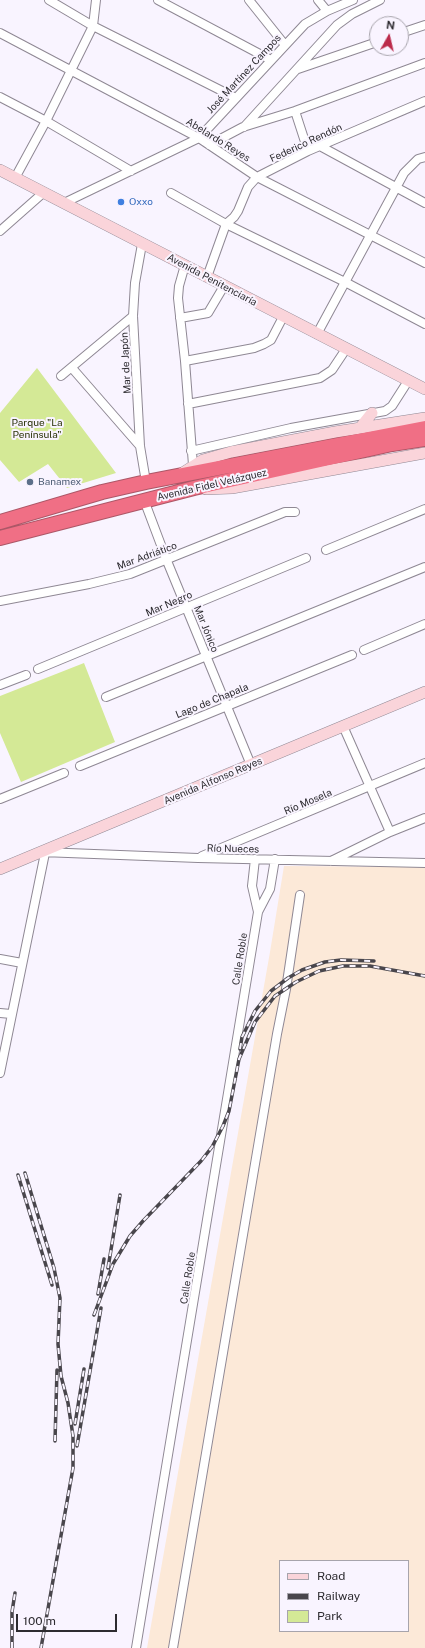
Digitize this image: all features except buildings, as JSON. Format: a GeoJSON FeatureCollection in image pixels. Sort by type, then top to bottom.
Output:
{"type":"FeatureCollection","features":[{"type":"Feature","properties":{"kind":"highway","name":"Avenida Fidel Velázquez"},"geometry":{"type":"LineString","coordinates":[[0,522],[102,492],[181,474],[425,428]]}},
{"type":"Feature","properties":{"kind":"highway","name":"Avenida Fidel Velázquez"},"geometry":{"type":"LineString","coordinates":[[0,538],[194,488],[392,444],[425,439]]}},
{"type":"Feature","properties":{"kind":"street"},"geometry":{"type":"LineString","coordinates":[[49,0],[93,26],[236,98]]}},
{"type":"Feature","properties":{"kind":"street"},"geometry":{"type":"LineString","coordinates":[[15,178],[46,121],[93,26],[96,0]]}},
{"type":"Feature","properties":{"kind":"street"},"geometry":{"type":"LineString","coordinates":[[158,0],[271,60]]}},
{"type":"Feature","properties":{"kind":"street"},"geometry":{"type":"LineString","coordinates":[[249,0],[285,45]]}},
{"type":"Feature","properties":{"kind":"street"},"geometry":{"type":"LineString","coordinates":[[318,0],[327,11]]}},
{"type":"Feature","properties":{"kind":"street","name":"José Martínez Campos"},"geometry":{"type":"LineString","coordinates":[[64,204],[199,138],[305,24],[327,11],[353,0]]}},
{"type":"Feature","properties":{"kind":"street"},"geometry":{"type":"LineString","coordinates":[[243,127],[345,18],[380,0]]}},
{"type":"Feature","properties":{"kind":"street"},"geometry":{"type":"LineString","coordinates":[[409,30],[425,25]]}},
{"type":"Feature","properties":{"kind":"street","name":"Abelardo Reyes"},"geometry":{"type":"LineString","coordinates":[[0,33],[199,138],[257,177],[425,263]]}},
{"type":"Feature","properties":{"kind":"street"},"geometry":{"type":"LineString","coordinates":[[298,69],[369,45]]}},
{"type":"Feature","properties":{"kind":"street"},"geometry":{"type":"LineString","coordinates":[[208,145],[243,127],[295,112],[425,63]]}},
{"type":"Feature","properties":{"kind":"street"},"geometry":{"type":"LineString","coordinates":[[0,97],[46,121],[131,171]]}},
{"type":"Feature","properties":{"kind":"street","name":"Federico Rendón"},"geometry":{"type":"LineString","coordinates":[[207,277],[226,224],[238,211],[248,187],[257,177],[308,151],[425,101]]}},
{"type":"Feature","properties":{"kind":"street"},"geometry":{"type":"LineString","coordinates":[[295,112],[308,151]]}},
{"type":"Feature","properties":{"kind":"street"},"geometry":{"type":"LineString","coordinates":[[320,146],[425,203]]}},
{"type":"Feature","properties":{"kind":"street"},"geometry":{"type":"LineString","coordinates":[[317,334],[395,188],[408,168],[418,160],[425,157]]}},
{"type":"Feature","properties":{"kind":"street","name":"Avenida Penitenciaría"},"geometry":{"type":"LineString","coordinates":[[0,170],[425,389]]}},
{"type":"Feature","properties":{"kind":"street"},"geometry":{"type":"LineString","coordinates":[[0,231],[43,193]]}},
{"type":"Feature","properties":{"kind":"street"},"geometry":{"type":"LineString","coordinates":[[171,193],[226,224],[345,282],[425,324]]}},
{"type":"Feature","properties":{"kind":"street","name":"Mar de Japón"},"geometry":{"type":"LineString","coordinates":[[142,244],[135,283],[133,316],[140,446],[146,482]]}},
{"type":"Feature","properties":{"kind":"street"},"geometry":{"type":"LineString","coordinates":[[185,266],[178,291],[193,466]]}},
{"type":"Feature","properties":{"kind":"street"},"geometry":{"type":"LineString","coordinates":[[180,318],[208,313],[224,286]]}},
{"type":"Feature","properties":{"kind":"street"},"geometry":{"type":"LineString","coordinates":[[61,376],[133,316]]}},
{"type":"Feature","properties":{"kind":"street"},"geometry":{"type":"LineString","coordinates":[[185,361],[264,344],[270,340],[284,317]]}},
{"type":"Feature","properties":{"kind":"street"},"geometry":{"type":"LineString","coordinates":[[188,404],[320,378],[332,370],[346,348]]}},
{"type":"Feature","properties":{"kind":"street"},"geometry":{"type":"LineString","coordinates":[[72,368],[140,446]]}},
{"type":"Feature","properties":{"kind":"street"},"geometry":{"type":"LineString","coordinates":[[191,451],[291,428],[385,411],[390,408],[408,381]]}},
{"type":"Feature","properties":{"kind":"street"},"geometry":{"type":"LineString","coordinates":[[360,428],[372,413]]}},
{"type":"Feature","properties":{"kind":"street"},"geometry":{"type":"LineString","coordinates":[[181,474],[203,460],[231,452],[360,428],[425,418]]}},
{"type":"Feature","properties":{"kind":"street"},"geometry":{"type":"LineString","coordinates":[[194,488],[212,490],[232,488],[425,453]]}},
{"type":"Feature","properties":{"kind":"street","name":"Mar Jónico"},"geometry":{"type":"LineString","coordinates":[[144,500],[167,561],[251,765]]}},
{"type":"Feature","properties":{"kind":"street"},"geometry":{"type":"LineString","coordinates":[[326,550],[425,509]]}},
{"type":"Feature","properties":{"kind":"street","name":"Mar Adriático"},"geometry":{"type":"LineString","coordinates":[[0,601],[108,580],[130,574],[167,561],[285,512],[295,512]]}},
{"type":"Feature","properties":{"kind":"street","name":"Mar Negro"},"geometry":{"type":"LineString","coordinates":[[38,669],[306,558]]}},
{"type":"Feature","properties":{"kind":"street"},"geometry":{"type":"LineString","coordinates":[[106,697],[425,567]]}},
{"type":"Feature","properties":{"kind":"street"},"geometry":{"type":"LineString","coordinates":[[364,650],[425,624]]}},
{"type":"Feature","properties":{"kind":"street","name":"Lago de Chapala"},"geometry":{"type":"LineString","coordinates":[[80,766],[352,655]]}},
{"type":"Feature","properties":{"kind":"street"},"geometry":{"type":"LineString","coordinates":[[0,685],[26,675]]}},
{"type":"Feature","properties":{"kind":"street","name":"Avenida Alfonso Reyes"},"geometry":{"type":"LineString","coordinates":[[0,869],[425,692]]}},
{"type":"Feature","properties":{"kind":"street"},"geometry":{"type":"LineString","coordinates":[[343,726],[390,832]]}},
{"type":"Feature","properties":{"kind":"street","name":"Río Mosela"},"geometry":{"type":"LineString","coordinates":[[198,858],[425,764]]}},
{"type":"Feature","properties":{"kind":"street"},"geometry":{"type":"LineString","coordinates":[[0,799],[64,773]]}},
{"type":"Feature","properties":{"kind":"street"},"geometry":{"type":"LineString","coordinates":[[329,862],[390,832],[425,818]]}},
{"type":"Feature","properties":{"kind":"street"},"geometry":{"type":"LineString","coordinates":[[0,1069],[43,852]]}},
{"type":"Feature","properties":{"kind":"street","name":"Río Nueces"},"geometry":{"type":"LineString","coordinates":[[43,852],[329,862],[425,863]]}},
{"type":"Feature","properties":{"kind":"street","name":"Calle Roble"},"geometry":{"type":"LineString","coordinates":[[255,859],[252,886],[258,912]]}},
{"type":"Feature","properties":{"kind":"street","name":"Calle Roble"},"geometry":{"type":"LineString","coordinates":[[136,1648],[258,912],[270,889],[275,859]]}},
{"type":"Feature","properties":{"kind":"street"},"geometry":{"type":"LineString","coordinates":[[173,1648],[277,1034],[286,989],[300,895]]}},
{"type":"Feature","properties":{"kind":"street"},"geometry":{"type":"LineString","coordinates":[[0,959],[22,963]]}},
{"type":"Feature","properties":{"kind":"street"},"geometry":{"type":"LineString","coordinates":[[0,1013],[11,1014]]}},
{"type":"Feature","properties":{"kind":"shaded area"},"geometry":{"type":"Polygon","coordinates":[[[284,866],[425,867],[425,1648],[147,1648],[284,866]]]}},
{"type":"Feature","properties":{"kind":"green space","name":"Parque \"La Península\""},"geometry":{"type":"Polygon","coordinates":[[[37,368],[116,473],[67,488],[48,464],[19,482],[0,460],[0,413],[37,368]]]}},
{"type":"Feature","properties":{"kind":"green space"},"geometry":{"type":"Polygon","coordinates":[[[84,663],[115,742],[21,782],[0,733],[0,696],[84,663]]]}},
{"type":"Feature","properties":{"kind":"railway"},"geometry":{"type":"LineString","coordinates":[[240,1049],[242,1037],[255,1011],[271,991],[288,978],[302,970],[325,962],[341,960],[374,961]]}},
{"type":"Feature","properties":{"kind":"railway"},"geometry":{"type":"LineString","coordinates":[[94,1315],[113,1264],[130,1236],[201,1161],[212,1147],[229,1111],[239,1059],[255,1022],[275,996],[296,982],[319,971],[343,966],[370,966],[425,976]]}},
{"type":"Feature","properties":{"kind":"railway"},"geometry":{"type":"LineString","coordinates":[[25,1173],[54,1268],[60,1298],[58,1344],[61,1376],[68,1403],[73,1436],[73,1468],[41,1648]]}},
{"type":"Feature","properties":{"kind":"railway"},"geometry":{"type":"LineString","coordinates":[[18,1175],[52,1285]]}},
{"type":"Feature","properties":{"kind":"railway"},"geometry":{"type":"LineString","coordinates":[[108,1268],[120,1195]]}},
{"type":"Feature","properties":{"kind":"railway"},"geometry":{"type":"LineString","coordinates":[[98,1294],[104,1259]]}},
{"type":"Feature","properties":{"kind":"railway"},"geometry":{"type":"LineString","coordinates":[[77,1446],[101,1308]]}},
{"type":"Feature","properties":{"kind":"railway"},"geometry":{"type":"LineString","coordinates":[[75,1424],[84,1369]]}},
{"type":"Feature","properties":{"kind":"railway"},"geometry":{"type":"LineString","coordinates":[[55,1441],[57,1370]]}},
{"type":"Feature","properties":{"kind":"railway"},"geometry":{"type":"LineString","coordinates":[[12,1648],[12,1612],[15,1593]]}},
{"type":"Feature","properties":{"kind":"place","name":"Oxxo"},"geometry":{"type":"Point","coordinates":[121,202]}},
{"type":"Feature","properties":{"kind":"place","name":"Banamex"},"geometry":{"type":"Point","coordinates":[30,482]}}]}
